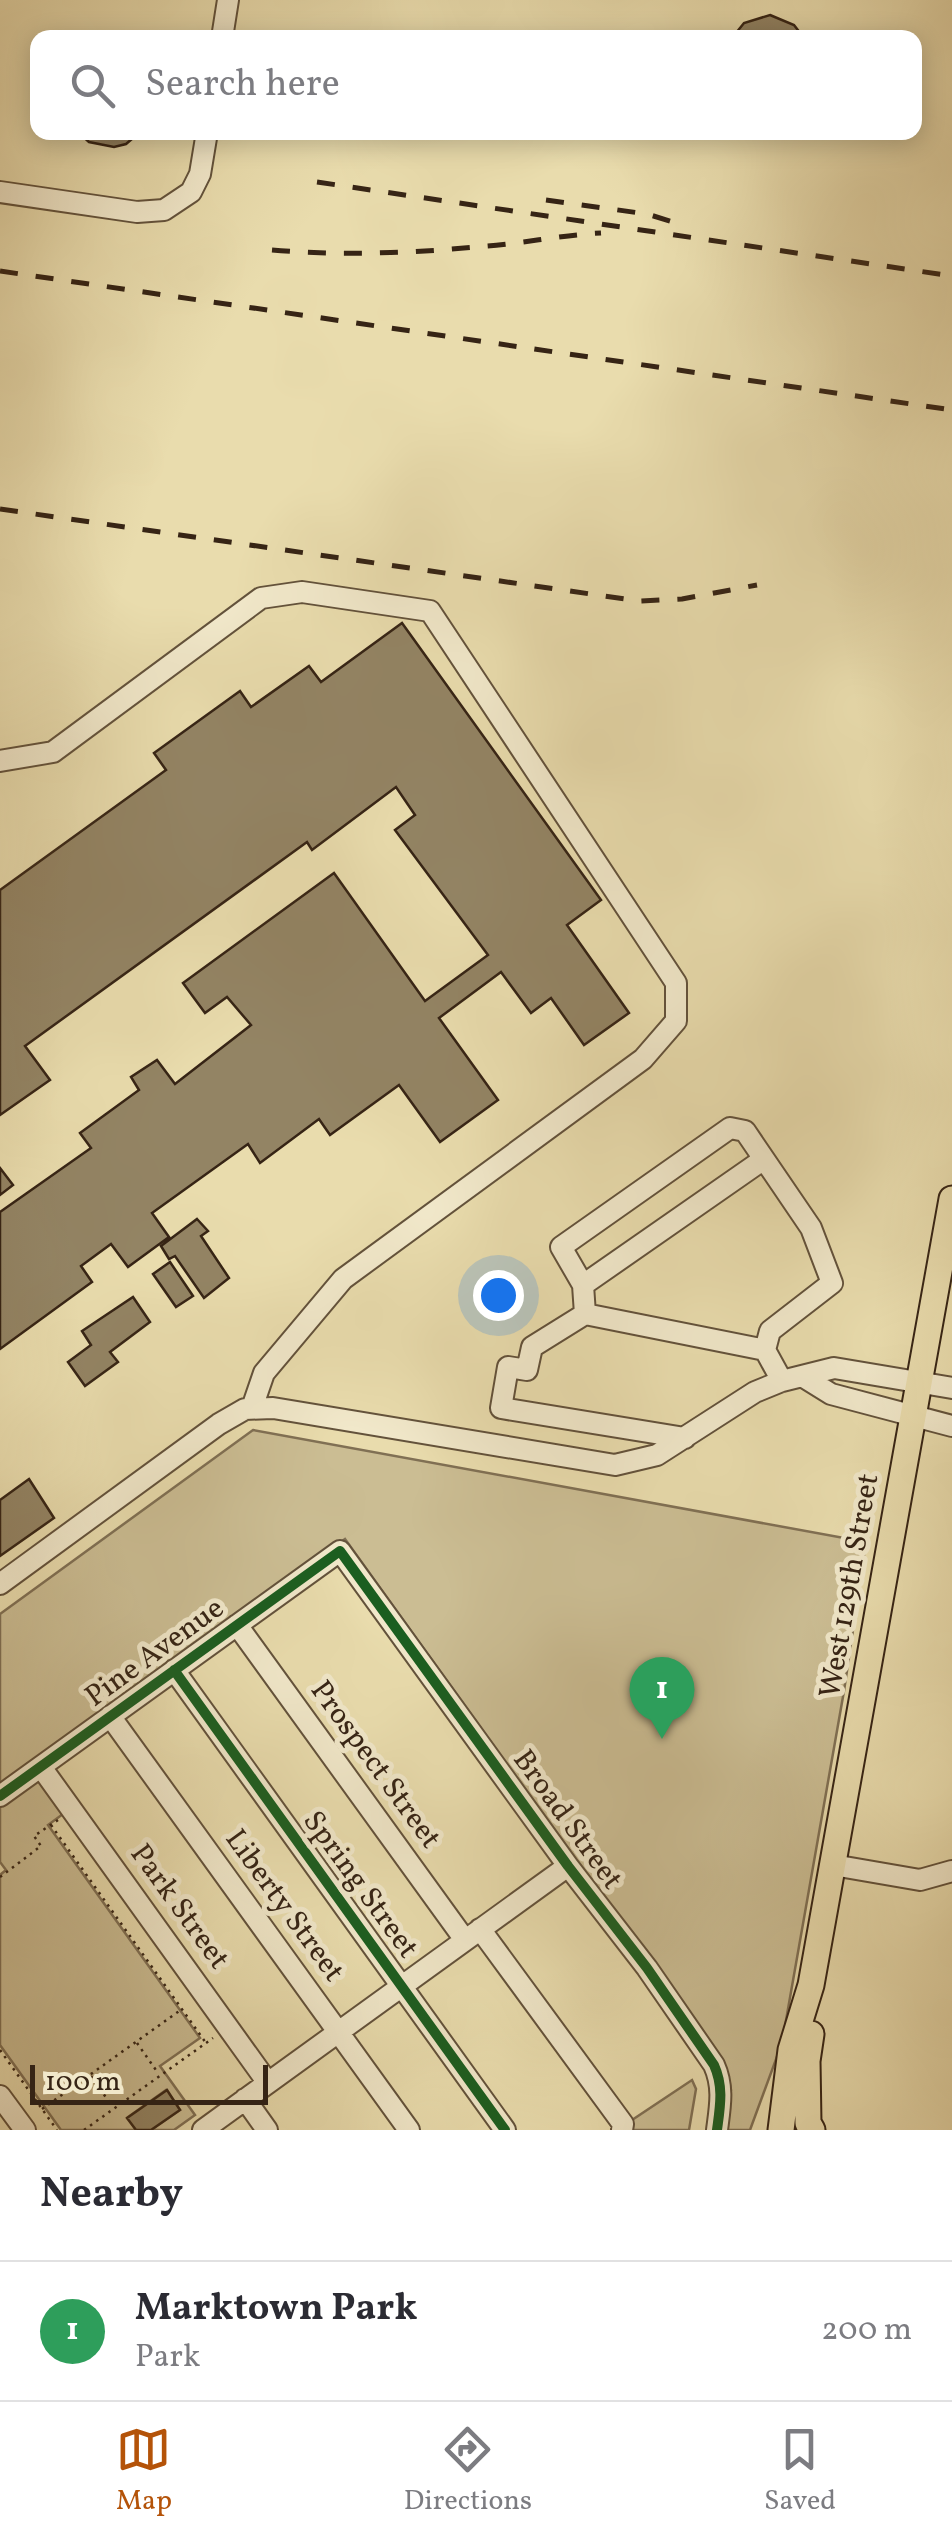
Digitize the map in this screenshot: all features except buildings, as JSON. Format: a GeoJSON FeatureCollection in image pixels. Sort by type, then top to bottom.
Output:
{"type":"FeatureCollection","features":[{"type":"Feature","properties":{"kind":"main road","name":"West 129th Street"},"geometry":{"type":"LineString","coordinates":[[781,2130],[791,2050],[811,1984],[952,1199]]}},
{"type":"Feature","properties":{"kind":"main road","name":"West 129th Street"},"geometry":{"type":"LineString","coordinates":[[811,1984],[814,2018],[807,2061],[808,2123],[812,2130]]}},
{"type":"Feature","properties":{"kind":"street"},"geometry":{"type":"LineString","coordinates":[[223,30],[228,0]]}},
{"type":"Feature","properties":{"kind":"street"},"geometry":{"type":"LineString","coordinates":[[0,192],[137,212],[164,210],[192,192],[200,174],[206,140]]}},
{"type":"Feature","properties":{"kind":"street"},"geometry":{"type":"LineString","coordinates":[[0,761],[53,752],[261,598],[302,592],[430,611],[676,983],[676,1021],[643,1059],[343,1279],[264,1373],[252,1408]]}},
{"type":"Feature","properties":{"kind":"street"},"geometry":{"type":"LineString","coordinates":[[586,1314],[584,1285],[561,1248],[730,1128],[744,1131],[812,1228],[832,1283],[770,1331],[764,1350]]}},
{"type":"Feature","properties":{"kind":"street"},"geometry":{"type":"LineString","coordinates":[[584,1285],[764,1159]]}},
{"type":"Feature","properties":{"kind":"street"},"geometry":{"type":"LineString","coordinates":[[685,1438],[501,1408],[508,1367],[527,1370],[532,1347],[586,1314],[764,1350],[792,1379],[831,1394],[952,1426]]}},
{"type":"Feature","properties":{"kind":"street"},"geometry":{"type":"LineString","coordinates":[[0,1584],[219,1424],[252,1408],[274,1408],[615,1465],[657,1455],[755,1392],[834,1368],[952,1388]]}},
{"type":"Feature","properties":{"kind":"street","name":"Pine Avenue"},"geometry":{"type":"LineString","coordinates":[[0,1796],[340,1552]]}},
{"type":"Feature","properties":{"kind":"street","name":"Broad Street"},"geometry":{"type":"LineString","coordinates":[[340,1552],[647,1968],[714,2065],[722,2098],[717,2130]]}},
{"type":"Feature","properties":{"kind":"street","name":"Prospect Street"},"geometry":{"type":"LineString","coordinates":[[236,1625],[622,2124],[622,2130]]}},
{"type":"Feature","properties":{"kind":"street","name":"Spring Street"},"geometry":{"type":"LineString","coordinates":[[174,1670],[505,2130]]}},
{"type":"Feature","properties":{"kind":"street","name":"Liberty Street"},"geometry":{"type":"LineString","coordinates":[[110,1716],[409,2130]]}},
{"type":"Feature","properties":{"kind":"street","name":"Park Street"},"geometry":{"type":"LineString","coordinates":[[41,1767],[268,2083]]}},
{"type":"Feature","properties":{"kind":"street"},"geometry":{"type":"LineString","coordinates":[[832,1865],[920,1880],[952,1871]]}},
{"type":"Feature","properties":{"kind":"street"},"geometry":{"type":"LineString","coordinates":[[203,2130],[568,1866]]}},
{"type":"Feature","properties":{"kind":"street"},"geometry":{"type":"LineString","coordinates":[[0,2096],[24,2130]]}},
{"type":"Feature","properties":{"kind":"street"},"geometry":{"type":"LineString","coordinates":[[245,2099],[267,2130]]}},
{"type":"Feature","properties":{"kind":"path"},"geometry":{"type":"LineString","coordinates":[[0,1877],[41,1846],[34,1836],[72,1810]]}},
{"type":"Feature","properties":{"kind":"path"},"geometry":{"type":"LineString","coordinates":[[50,1825],[206,2043]]}},
{"type":"Feature","properties":{"kind":"path"},"geometry":{"type":"LineString","coordinates":[[42,2109],[182,2009]]}},
{"type":"Feature","properties":{"kind":"path"},"geometry":{"type":"LineString","coordinates":[[84,2130],[228,2027]]}},
{"type":"Feature","properties":{"kind":"path"},"geometry":{"type":"LineString","coordinates":[[136,2042],[159,2076]]}},
{"type":"Feature","properties":{"kind":"path"},"geometry":{"type":"LineString","coordinates":[[0,2050],[57,2130]]}},
{"type":"Feature","properties":{"kind":"path"},"geometry":{"type":"LineString","coordinates":[[90,2074],[114,2109]]}},
{"type":"Feature","properties":{"kind":"shaded area"},"geometry":{"type":"Polygon","coordinates":[[[253,1430],[866,1542],[782,2043],[750,2130],[723,2130],[731,2090],[724,2067],[345,1539],[0,1788],[0,1614],[253,1430]]]}},
{"type":"Feature","properties":{"kind":"shaded area"},"geometry":{"type":"Polygon","coordinates":[[[38,1779],[63,1814],[48,1825],[200,2038],[160,2066],[195,2115],[174,2130],[151,2130],[180,2110],[166,2090],[128,2117],[136,2130],[61,2130],[0,2045],[0,1875],[6,1870],[0,1862],[0,1807],[38,1779]]]}},
{"type":"Feature","properties":{"kind":"shaded area"},"geometry":{"type":"Polygon","coordinates":[[[692,2080],[696,2089],[689,2130],[617,2130],[692,2080]]]}},
{"type":"Feature","properties":{"kind":"railway"},"geometry":{"type":"LineString","coordinates":[[317,182],[952,276]]}},
{"type":"Feature","properties":{"kind":"railway"},"geometry":{"type":"LineString","coordinates":[[546,200],[647,214],[683,225]]}},
{"type":"Feature","properties":{"kind":"railway"},"geometry":{"type":"LineString","coordinates":[[272,250],[406,252],[601,233]]}},
{"type":"Feature","properties":{"kind":"railway"},"geometry":{"type":"LineString","coordinates":[[0,271],[952,410]]}},
{"type":"Feature","properties":{"kind":"railway"},"geometry":{"type":"LineString","coordinates":[[0,509],[639,601],[682,599],[757,585]]}},
{"type":"Feature","properties":{"kind":"cycle path"},"geometry":{"type":"LineString","coordinates":[[0,1796],[340,1551],[714,2065],[720,2089],[717,2130]]}},
{"type":"Feature","properties":{"kind":"cycle path"},"geometry":{"type":"LineString","coordinates":[[174,1670],[505,2130]]}},
{"type":"Feature","properties":{"kind":"place","name":"Marktown Park"},"geometry":{"type":"Point","coordinates":[662,1739]}}]}
